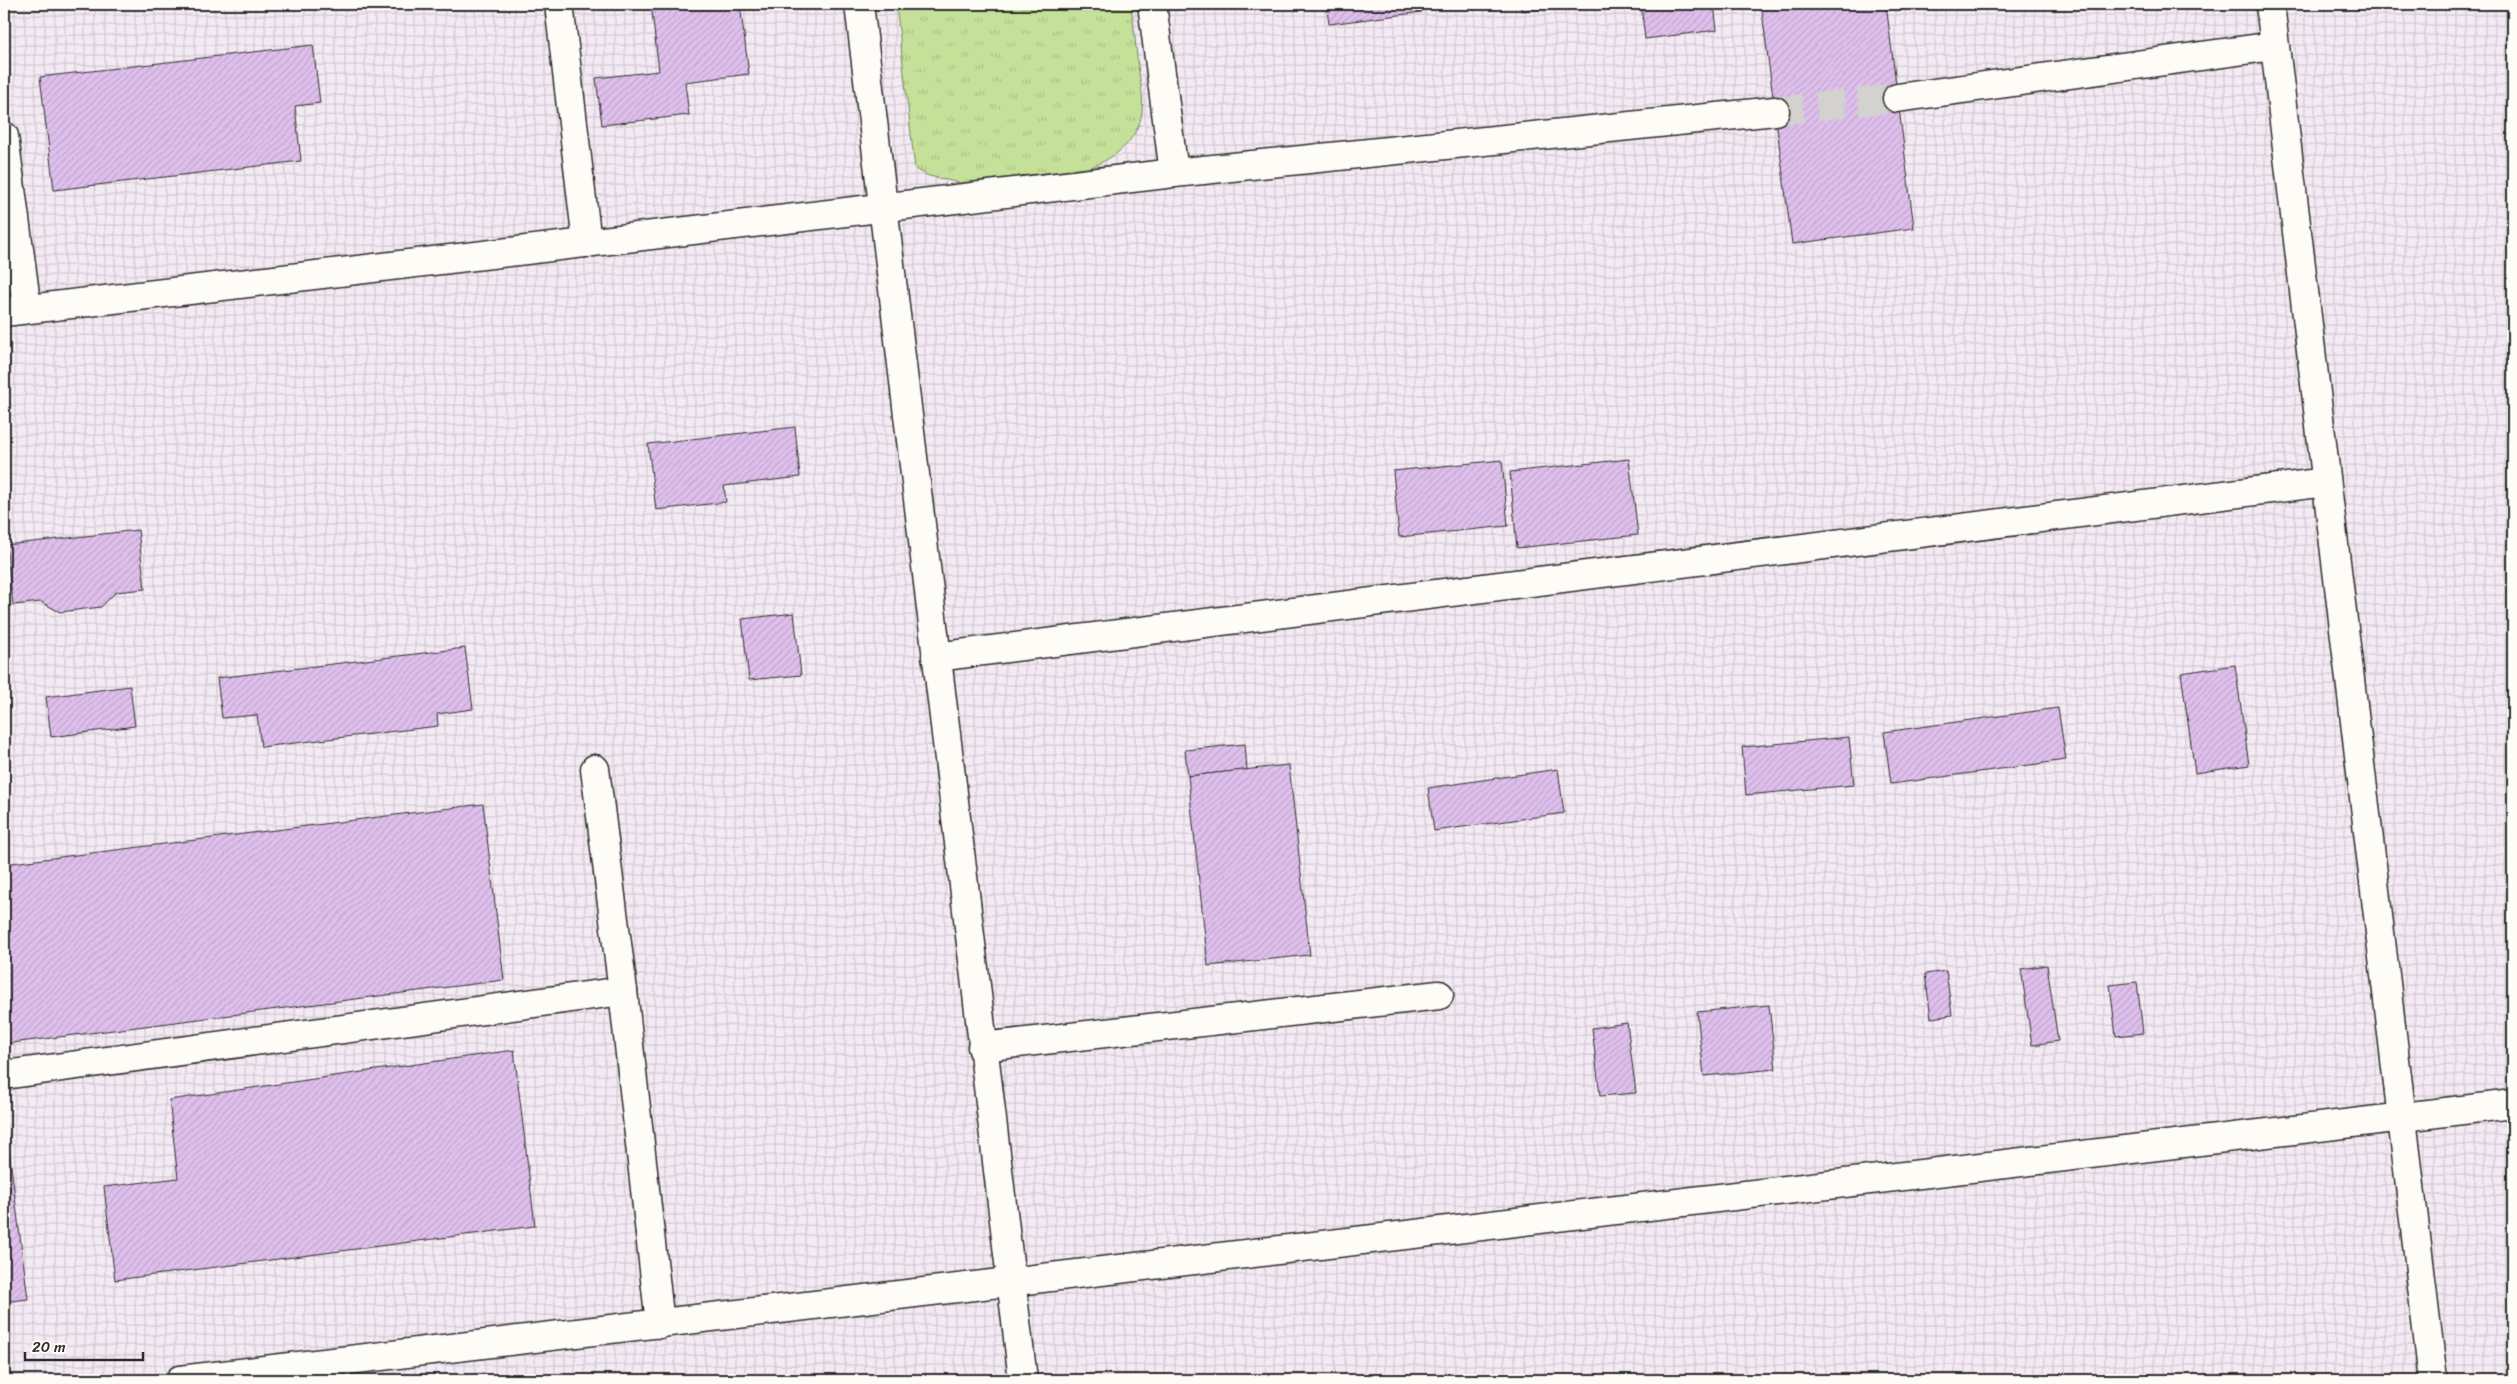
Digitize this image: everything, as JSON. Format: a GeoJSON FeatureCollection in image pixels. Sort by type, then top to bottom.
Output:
{"type":"FeatureCollection","features":[{"type":"Feature","properties":{"kind":"lane"},"geometry":{"type":"LineString","coordinates":[[559,4],[587,243]]}},
{"type":"Feature","properties":{"kind":"lane"},"geometry":{"type":"LineString","coordinates":[[859,4],[1023,1380]]}},
{"type":"Feature","properties":{"kind":"lane"},"geometry":{"type":"LineString","coordinates":[[1152,4],[1174,174]]}},
{"type":"Feature","properties":{"kind":"lane"},"geometry":{"type":"LineString","coordinates":[[2270,4],[2433,1380]]}},
{"type":"Feature","properties":{"kind":"lane"},"geometry":{"type":"LineString","coordinates":[[1897,98],[2274,46]]}},
{"type":"Feature","properties":{"kind":"lane"},"geometry":{"type":"LineString","coordinates":[[4,136],[15,311],[1174,174],[1775,111]]}},
{"type":"Feature","properties":{"kind":"lane"},"geometry":{"type":"LineString","coordinates":[[936,657],[2326,482]]}},
{"type":"Feature","properties":{"kind":"lane"},"geometry":{"type":"LineString","coordinates":[[595,769],[623,991],[660,1324]]}},
{"type":"Feature","properties":{"kind":"lane"},"geometry":{"type":"LineString","coordinates":[[4,1075],[623,991]]}},
{"type":"Feature","properties":{"kind":"lane"},"geometry":{"type":"LineString","coordinates":[[982,1047],[1439,995]]}},
{"type":"Feature","properties":{"kind":"lane"},"geometry":{"type":"LineString","coordinates":[[180,1380],[2513,1104]]}},
{"type":"Feature","properties":{"kind":"shaded area"},"geometry":{"type":"Polygon","coordinates":[[[4,4],[2513,4],[2513,1380],[4,1380],[4,4]]]}},
{"type":"Feature","properties":{"kind":"green space"},"geometry":{"type":"Polygon","coordinates":[[[896,4],[1131,4],[1142,89],[1142,112],[1135,132],[1122,149],[1104,161],[1085,169],[960,183],[929,176],[915,169],[896,4]]]}},
{"type":"Feature","properties":{"kind":"building"},"geometry":{"type":"Polygon","coordinates":[[[651,4],[740,4],[749,74],[685,82],[689,115],[602,125],[596,78],[659,71],[651,4]]]}},
{"type":"Feature","properties":{"kind":"building"},"geometry":{"type":"Polygon","coordinates":[[[1326,4],[1421,4],[1422,12],[1329,24],[1326,4]]]}},
{"type":"Feature","properties":{"kind":"building"},"geometry":{"type":"Polygon","coordinates":[[[1521,4],[1578,4],[1521,11],[1521,4]]]}},
{"type":"Feature","properties":{"kind":"building"},"geometry":{"type":"Polygon","coordinates":[[[1641,4],[1714,4],[1717,30],[1645,39],[1641,4]]]}},
{"type":"Feature","properties":{"kind":"building"},"geometry":{"type":"Polygon","coordinates":[[[1761,4],[1886,4],[1914,228],[1792,244],[1761,4]]]}},
{"type":"Feature","properties":{"kind":"building"},"geometry":{"type":"Polygon","coordinates":[[[313,45],[320,103],[295,106],[301,161],[54,190],[40,77],[313,45]]]}},
{"type":"Feature","properties":{"kind":"building"},"geometry":{"type":"Polygon","coordinates":[[[795,427],[800,477],[724,486],[726,502],[656,510],[648,444],[795,427]]]}},
{"type":"Feature","properties":{"kind":"building"},"geometry":{"type":"Polygon","coordinates":[[[1629,459],[1638,535],[1517,548],[1510,472],[1629,459]]]}},
{"type":"Feature","properties":{"kind":"building"},"geometry":{"type":"Polygon","coordinates":[[[1502,460],[1508,526],[1399,537],[1393,471],[1502,460]]]}},
{"type":"Feature","properties":{"kind":"building"},"geometry":{"type":"Polygon","coordinates":[[[138,530],[145,589],[116,592],[101,607],[60,612],[41,602],[13,605],[6,545],[138,530]]]}},
{"type":"Feature","properties":{"kind":"building"},"geometry":{"type":"Polygon","coordinates":[[[794,613],[801,675],[749,680],[742,619],[794,613]]]}},
{"type":"Feature","properties":{"kind":"building"},"geometry":{"type":"Polygon","coordinates":[[[465,648],[473,709],[437,714],[438,726],[261,747],[257,715],[222,718],[217,678],[465,648]]]}},
{"type":"Feature","properties":{"kind":"building"},"geometry":{"type":"Polygon","coordinates":[[[2235,665],[2249,765],[2195,773],[2181,673],[2235,665]]]}},
{"type":"Feature","properties":{"kind":"building"},"geometry":{"type":"Polygon","coordinates":[[[130,686],[135,726],[51,737],[46,697],[130,686]]]}},
{"type":"Feature","properties":{"kind":"building"},"geometry":{"type":"Polygon","coordinates":[[[2058,708],[2066,760],[1891,784],[1884,732],[2058,708]]]}},
{"type":"Feature","properties":{"kind":"building"},"geometry":{"type":"Polygon","coordinates":[[[1849,737],[1854,785],[1746,795],[1742,747],[1849,737]]]}},
{"type":"Feature","properties":{"kind":"building"},"geometry":{"type":"Polygon","coordinates":[[[1245,744],[1247,770],[1188,776],[1185,750],[1245,744]]]}},
{"type":"Feature","properties":{"kind":"building"},"geometry":{"type":"Polygon","coordinates":[[[1289,765],[1310,955],[1208,966],[1188,776],[1289,765]]]}},
{"type":"Feature","properties":{"kind":"building"},"geometry":{"type":"Polygon","coordinates":[[[1558,769],[1564,813],[1434,831],[1428,788],[1558,769]]]}},
{"type":"Feature","properties":{"kind":"building"},"geometry":{"type":"Polygon","coordinates":[[[483,804],[504,980],[4,1044],[4,864],[483,804]]]}},
{"type":"Feature","properties":{"kind":"building"},"geometry":{"type":"Polygon","coordinates":[[[2047,965],[2058,1041],[2032,1045],[2021,969],[2047,965]]]}},
{"type":"Feature","properties":{"kind":"building"},"geometry":{"type":"Polygon","coordinates":[[[1946,971],[1952,1015],[1931,1018],[1925,974],[1946,971]]]}},
{"type":"Feature","properties":{"kind":"building"},"geometry":{"type":"Polygon","coordinates":[[[2137,982],[2143,1033],[2116,1036],[2110,985],[2137,982]]]}},
{"type":"Feature","properties":{"kind":"building"},"geometry":{"type":"Polygon","coordinates":[[[1769,1005],[1776,1069],[1704,1076],[1697,1012],[1769,1005]]]}},
{"type":"Feature","properties":{"kind":"building"},"geometry":{"type":"Polygon","coordinates":[[[1627,1023],[1636,1093],[1600,1096],[1592,1028],[1627,1023]]]}},
{"type":"Feature","properties":{"kind":"building"},"geometry":{"type":"Polygon","coordinates":[[[514,1050],[535,1226],[115,1280],[104,1187],[178,1178],[169,1100],[514,1050]]]}},
{"type":"Feature","properties":{"kind":"building"},"geometry":{"type":"Polygon","coordinates":[[[4,1111],[28,1299],[4,1302],[4,1111]]]}},
{"type":"Feature","properties":{"kind":"building"},"geometry":{"type":"Polygon","coordinates":[[[1441,1376],[1442,1380],[1404,1380],[1441,1376]]]}},
{"type":"Feature","properties":{"kind":"tunnel"},"geometry":{"type":"LineString","coordinates":[[1775,111],[1897,98]]}}]}
